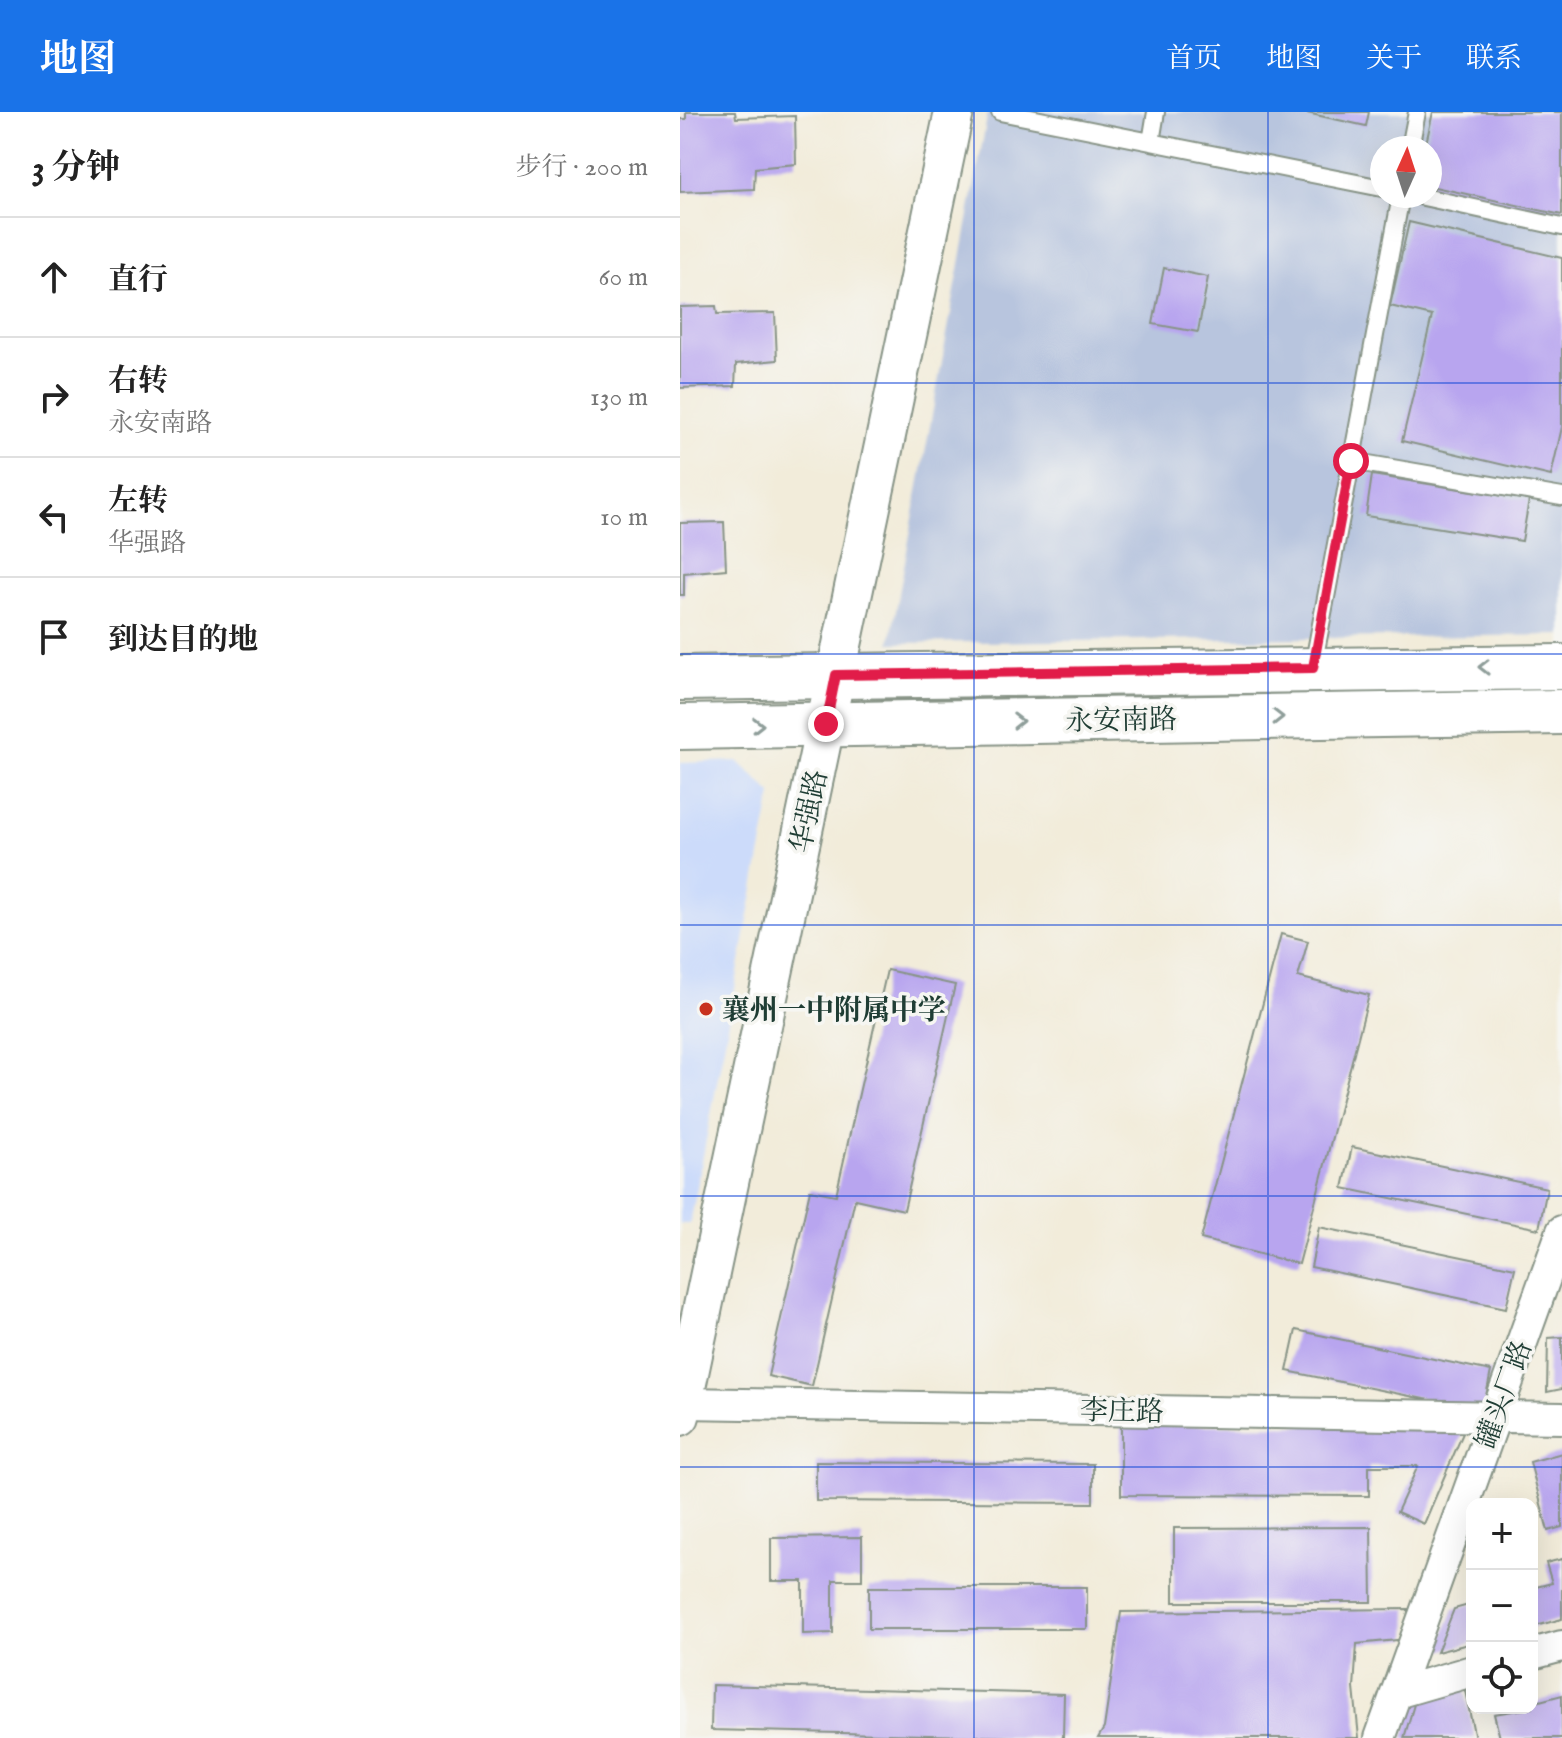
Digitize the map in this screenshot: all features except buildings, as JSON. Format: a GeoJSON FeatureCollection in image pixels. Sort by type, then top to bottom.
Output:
{"type":"FeatureCollection","features":[{"type":"Feature","properties":{"kind":"main road","name":"永安南路"},"geometry":{"type":"LineString","coordinates":[[680,678],[1562,667]]}},
{"type":"Feature","properties":{"kind":"main road","name":"永安南路"},"geometry":{"type":"LineString","coordinates":[[680,727],[1562,712]]}},
{"type":"Feature","properties":{"kind":"street","name":"华强路"},"geometry":{"type":"LineString","coordinates":[[681,1409],[954,112]]}},
{"type":"Feature","properties":{"kind":"street","name":"罐头厂路"},"geometry":{"type":"LineString","coordinates":[[1380,1738],[1562,1231]]}},
{"type":"Feature","properties":{"kind":"street","name":"李庄路"},"geometry":{"type":"LineString","coordinates":[[681,1409],[1562,1418]]}},
{"type":"Feature","properties":{"kind":"street"},"geometry":{"type":"LineString","coordinates":[[1538,1652],[1562,1646]]}},
{"type":"Feature","properties":{"kind":"street"},"geometry":{"type":"LineString","coordinates":[[1396,1693],[1466,1673]]}},
{"type":"Feature","properties":{"kind":"lane"},"geometry":{"type":"LineString","coordinates":[[1000,112],[1370,186]]}},
{"type":"Feature","properties":{"kind":"lane"},"geometry":{"type":"LineString","coordinates":[[1151,142],[1156,112]]}},
{"type":"Feature","properties":{"kind":"lane"},"geometry":{"type":"LineString","coordinates":[[1412,136],[1417,112]]}},
{"type":"Feature","properties":{"kind":"lane"},"geometry":{"type":"LineString","coordinates":[[1442,201],[1562,227]]}},
{"type":"Feature","properties":{"kind":"lane"},"geometry":{"type":"LineString","coordinates":[[1313,668],[1399,208]]}},
{"type":"Feature","properties":{"kind":"lane"},"geometry":{"type":"LineString","coordinates":[[1351,461],[1562,497]]}},
{"type":"Feature","properties":{"kind":"shaded area"},"geometry":{"type":"Polygon","coordinates":[[[988,112],[1562,112],[1562,635],[890,643],[988,112]]]}},
{"type":"Feature","properties":{"kind":"shaded area","name":"襄州一中附属中学"},"geometry":{"type":"Polygon","coordinates":[[[738,761],[772,794],[690,1224],[680,1224],[680,763],[738,761]]]}},
{"type":"Feature","properties":{"kind":"place","name":"襄州一中附属中学"},"geometry":{"type":"Point","coordinates":[706,1009]}},
{"type":"Feature","properties":{"kind":"route"},"geometry":{"type":"LineString","coordinates":[[826,724],[836,675],[1313,668],[1351,461]]}}]}
